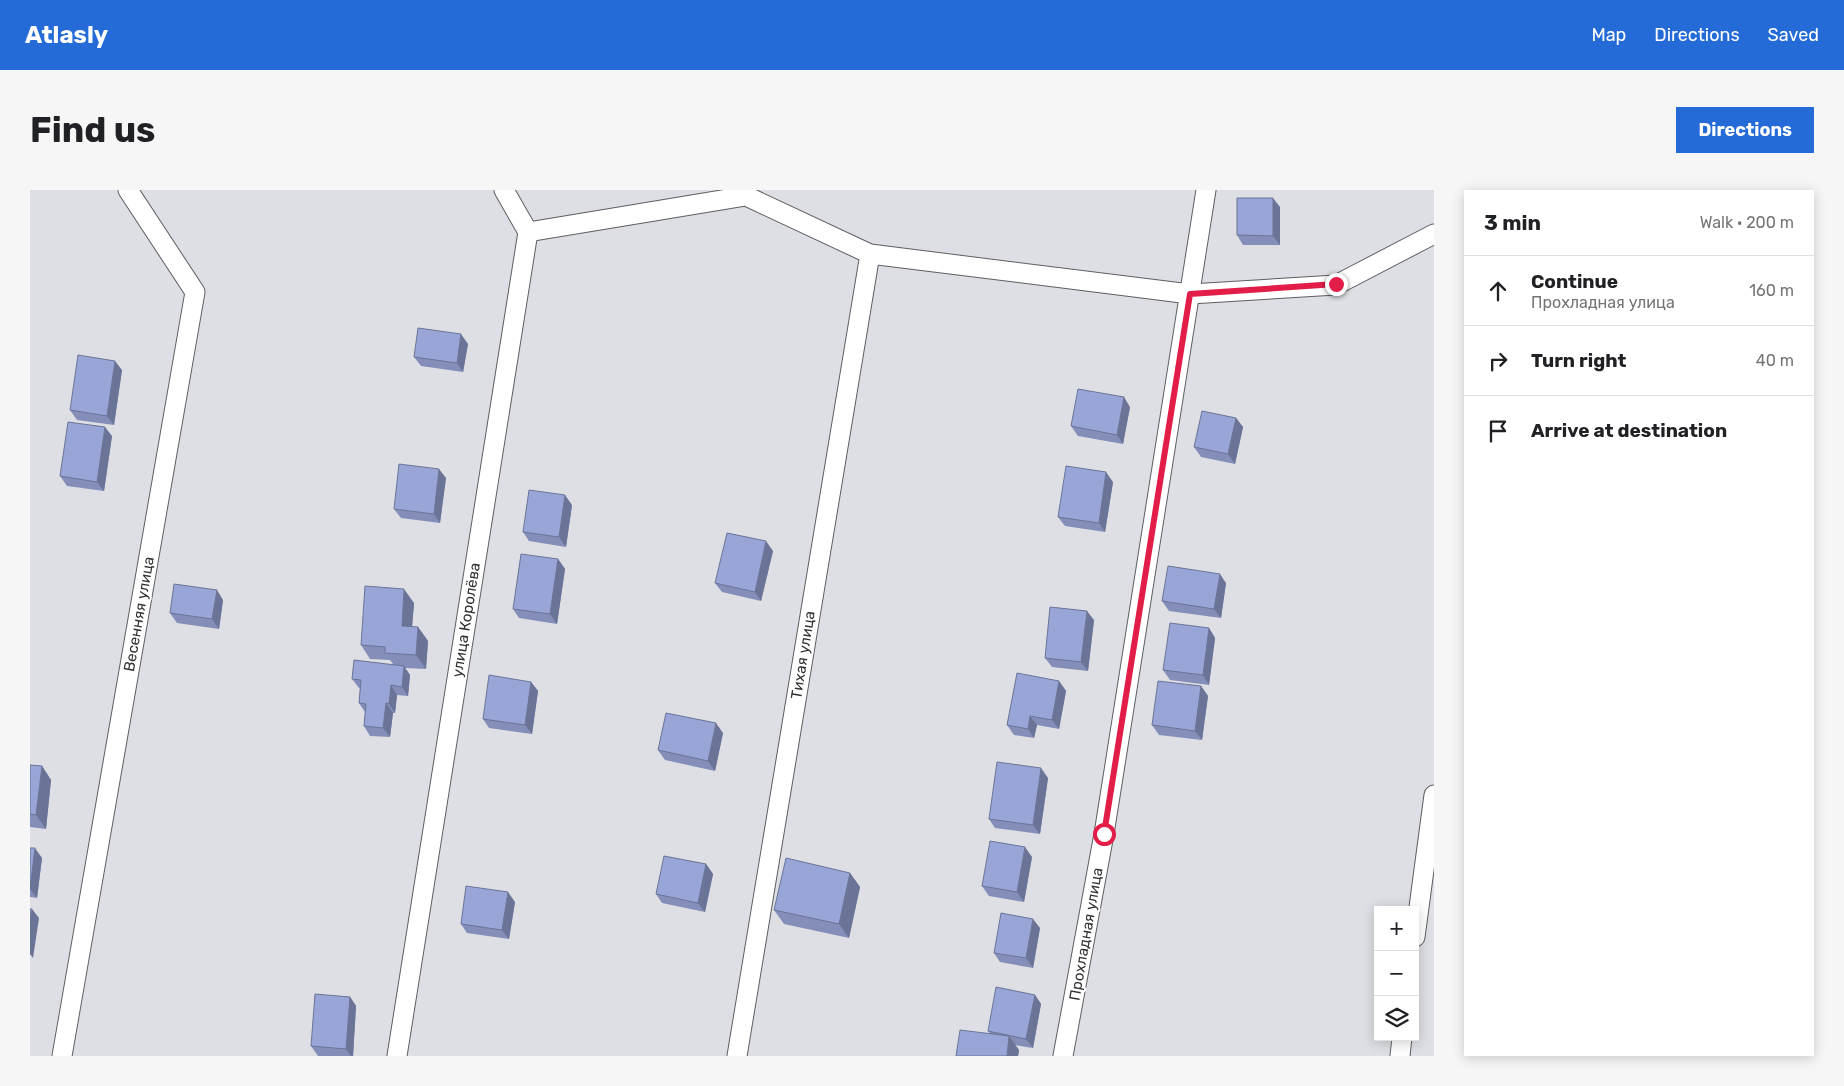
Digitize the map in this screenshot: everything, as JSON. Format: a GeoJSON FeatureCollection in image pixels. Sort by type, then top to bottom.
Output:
{"type":"FeatureCollection","features":[{"type":"Feature","properties":{"kind":"street","name":"Весенняя улица"},"geometry":{"type":"LineString","coordinates":[[62,1056],[195,292],[128,190]]}},
{"type":"Feature","properties":{"kind":"street"},"geometry":{"type":"LineString","coordinates":[[504,190],[528,232],[747,193],[870,254],[1190,294],[1336,284],[1434,234]]}},
{"type":"Feature","properties":{"kind":"street","name":"Прохладная улица"},"geometry":{"type":"LineString","coordinates":[[1064,1056],[1104,834],[1206,190]]}},
{"type":"Feature","properties":{"kind":"street","name":"улица Королёва"},"geometry":{"type":"LineString","coordinates":[[396,1056],[528,232]]}},
{"type":"Feature","properties":{"kind":"street","name":"Тихая улица"},"geometry":{"type":"LineString","coordinates":[[736,1056],[870,254]]}},
{"type":"Feature","properties":{"kind":"street"},"geometry":{"type":"LineString","coordinates":[[1419,907],[1434,795]]}},
{"type":"Feature","properties":{"kind":"street"},"geometry":{"type":"LineString","coordinates":[[1400,1056],[1402,1041]]}},
{"type":"Feature","properties":{"kind":"building"},"geometry":{"type":"Polygon","coordinates":[[[1237,198],[1273,198],[1273,236],[1237,235],[1237,198]]]}},
{"type":"Feature","properties":{"kind":"building"},"geometry":{"type":"Polygon","coordinates":[[[418,328],[461,334],[457,363],[414,357],[418,328]]]}},
{"type":"Feature","properties":{"kind":"building"},"geometry":{"type":"Polygon","coordinates":[[[78,355],[115,361],[107,416],[70,410],[78,355]]]}},
{"type":"Feature","properties":{"kind":"building"},"geometry":{"type":"Polygon","coordinates":[[[1078,389],[1124,397],[1117,435],[1071,426],[1078,389]]]}},
{"type":"Feature","properties":{"kind":"building"},"geometry":{"type":"Polygon","coordinates":[[[1202,411],[1236,418],[1228,454],[1194,447],[1202,411]]]}},
{"type":"Feature","properties":{"kind":"building"},"geometry":{"type":"Polygon","coordinates":[[[68,422],[105,427],[97,482],[60,476],[68,422]]]}},
{"type":"Feature","properties":{"kind":"building"},"geometry":{"type":"Polygon","coordinates":[[[399,464],[439,469],[434,514],[394,509],[399,464]]]}},
{"type":"Feature","properties":{"kind":"building"},"geometry":{"type":"Polygon","coordinates":[[[1066,466],[1106,472],[1099,523],[1058,517],[1066,466]]]}},
{"type":"Feature","properties":{"kind":"building"},"geometry":{"type":"Polygon","coordinates":[[[529,490],[565,495],[559,537],[523,532],[529,490]]]}},
{"type":"Feature","properties":{"kind":"building"},"geometry":{"type":"Polygon","coordinates":[[[727,533],[766,541],[755,592],[715,583],[727,533]]]}},
{"type":"Feature","properties":{"kind":"building"},"geometry":{"type":"Polygon","coordinates":[[[521,554],[558,559],[550,614],[513,609],[521,554]]]}},
{"type":"Feature","properties":{"kind":"building"},"geometry":{"type":"Polygon","coordinates":[[[1168,566],[1220,574],[1214,609],[1162,601],[1168,566]]]}},
{"type":"Feature","properties":{"kind":"building"},"geometry":{"type":"Polygon","coordinates":[[[174,584],[217,590],[212,619],[170,613],[174,584]]]}},
{"type":"Feature","properties":{"kind":"building"},"geometry":{"type":"Polygon","coordinates":[[[365,586],[404,589],[402,626],[418,627],[416,655],[385,653],[385,647],[361,645],[365,586]]]}},
{"type":"Feature","properties":{"kind":"building"},"geometry":{"type":"Polygon","coordinates":[[[1050,607],[1087,611],[1081,662],[1045,658],[1050,607]]]}},
{"type":"Feature","properties":{"kind":"building"},"geometry":{"type":"Polygon","coordinates":[[[1170,623],[1209,628],[1203,675],[1163,670],[1170,623]]]}},
{"type":"Feature","properties":{"kind":"building"},"geometry":{"type":"Polygon","coordinates":[[[354,660],[404,666],[402,687],[391,685],[389,704],[386,703],[383,728],[364,726],[366,704],[359,703],[361,680],[352,679],[354,660]]]}},
{"type":"Feature","properties":{"kind":"building"},"geometry":{"type":"Polygon","coordinates":[[[1017,673],[1059,681],[1052,720],[1030,716],[1028,729],[1007,725],[1017,673]]]}},
{"type":"Feature","properties":{"kind":"building"},"geometry":{"type":"Polygon","coordinates":[[[489,675],[531,682],[525,725],[483,719],[489,675]]]}},
{"type":"Feature","properties":{"kind":"building"},"geometry":{"type":"Polygon","coordinates":[[[1158,681],[1201,686],[1195,731],[1152,725],[1158,681]]]}},
{"type":"Feature","properties":{"kind":"building"},"geometry":{"type":"Polygon","coordinates":[[[666,713],[716,723],[708,761],[658,750],[666,713]]]}},
{"type":"Feature","properties":{"kind":"building"},"geometry":{"type":"Polygon","coordinates":[[[997,762],[1041,768],[1033,825],[989,819],[997,762]]]}},
{"type":"Feature","properties":{"kind":"building"},"geometry":{"type":"Polygon","coordinates":[[[30,765],[42,766],[36,815],[30,814],[30,765]]]}},
{"type":"Feature","properties":{"kind":"building"},"geometry":{"type":"Polygon","coordinates":[[[990,841],[1025,847],[1017,892],[982,886],[990,841]]]}},
{"type":"Feature","properties":{"kind":"building"},"geometry":{"type":"Polygon","coordinates":[[[30,848],[35,848],[30,889],[30,848]]]}},
{"type":"Feature","properties":{"kind":"building"},"geometry":{"type":"Polygon","coordinates":[[[664,856],[706,864],[698,903],[656,894],[664,856]]]}},
{"type":"Feature","properties":{"kind":"building"},"geometry":{"type":"Polygon","coordinates":[[[786,858],[850,873],[839,924],[774,910],[786,858]]]}},
{"type":"Feature","properties":{"kind":"building"},"geometry":{"type":"Polygon","coordinates":[[[466,886],[508,892],[502,930],[461,924],[466,886]]]}},
{"type":"Feature","properties":{"kind":"building"},"geometry":{"type":"Polygon","coordinates":[[[1001,913],[1033,919],[1026,958],[994,953],[1001,913]]]}},
{"type":"Feature","properties":{"kind":"building"},"geometry":{"type":"Polygon","coordinates":[[[996,987],[1035,995],[1026,1039],[988,1031],[996,987]]]}},
{"type":"Feature","properties":{"kind":"building"},"geometry":{"type":"Polygon","coordinates":[[[315,994],[350,997],[346,1049],[311,1046],[315,994]]]}},
{"type":"Feature","properties":{"kind":"building"},"geometry":{"type":"Polygon","coordinates":[[[960,1030],[1009,1036],[1007,1056],[956,1056],[960,1030]]]}},
{"type":"Feature","properties":{"kind":"route"},"geometry":{"type":"LineString","coordinates":[[1104,834],[1190,294],[1336,284]]}}]}
